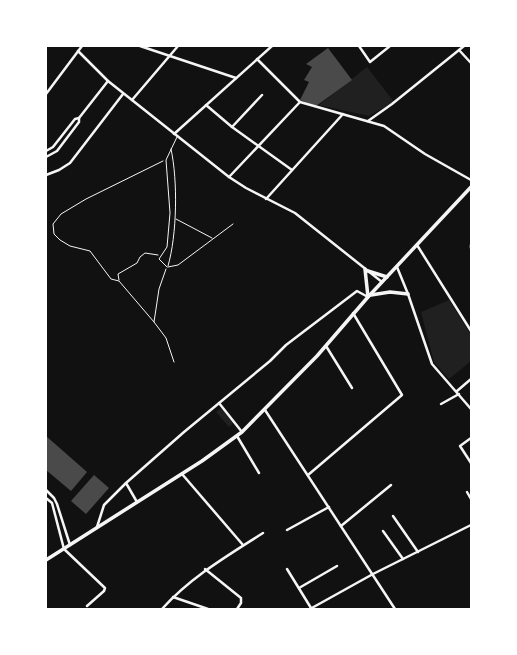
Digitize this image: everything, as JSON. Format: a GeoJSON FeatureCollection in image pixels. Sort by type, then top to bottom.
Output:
{"type":"FeatureCollection","features":[{"type":"Feature","properties":{"kind":"main road"},"geometry":{"type":"LineString","coordinates":[[46,560],[182,474],[242,432],[265,410],[326,345],[353,313],[471,187]]}},
{"type":"Feature","properties":{"kind":"main road"},"geometry":{"type":"LineString","coordinates":[[369,296],[366,270],[387,277]]}},
{"type":"Feature","properties":{"kind":"main road"},"geometry":{"type":"LineString","coordinates":[[369,296],[390,292],[408,294]]}},
{"type":"Feature","properties":{"kind":"street"},"geometry":{"type":"LineString","coordinates":[[47,93],[82,46]]}},
{"type":"Feature","properties":{"kind":"street"},"geometry":{"type":"LineString","coordinates":[[140,46],[236,78]]}},
{"type":"Feature","properties":{"kind":"street"},"geometry":{"type":"LineString","coordinates":[[132,100],[178,46]]}},
{"type":"Feature","properties":{"kind":"street"},"geometry":{"type":"LineString","coordinates":[[174,134],[272,46]]}},
{"type":"Feature","properties":{"kind":"street"},"geometry":{"type":"LineString","coordinates":[[359,46],[370,62],[390,46]]}},
{"type":"Feature","properties":{"kind":"street"},"geometry":{"type":"LineString","coordinates":[[368,121],[392,104],[464,46]]}},
{"type":"Feature","properties":{"kind":"street"},"geometry":{"type":"LineString","coordinates":[[459,50],[471,63]]}},
{"type":"Feature","properties":{"kind":"street"},"geometry":{"type":"LineString","coordinates":[[78,51],[123,94],[229,177],[266,199],[295,213],[382,282]]}},
{"type":"Feature","properties":{"kind":"street"},"geometry":{"type":"LineString","coordinates":[[257,58],[300,102],[384,126],[424,154],[471,180]]}},
{"type":"Feature","properties":{"kind":"street"},"geometry":{"type":"LineString","coordinates":[[46,157],[57,151],[78,123],[79,118],[108,81]]}},
{"type":"Feature","properties":{"kind":"street"},"geometry":{"type":"LineString","coordinates":[[46,88],[47,93]]}},
{"type":"Feature","properties":{"kind":"street"},"geometry":{"type":"LineString","coordinates":[[46,175],[59,170],[70,163],[123,94]]}},
{"type":"Feature","properties":{"kind":"street"},"geometry":{"type":"LineString","coordinates":[[232,127],[262,95]]}},
{"type":"Feature","properties":{"kind":"street"},"geometry":{"type":"LineString","coordinates":[[229,177],[300,102]]}},
{"type":"Feature","properties":{"kind":"street"},"geometry":{"type":"LineString","coordinates":[[206,105],[257,146],[292,170]]}},
{"type":"Feature","properties":{"kind":"street"},"geometry":{"type":"LineString","coordinates":[[266,199],[343,114]]}},
{"type":"Feature","properties":{"kind":"street"},"geometry":{"type":"LineString","coordinates":[[46,151],[53,147],[74,120],[79,118]]}},
{"type":"Feature","properties":{"kind":"street"},"geometry":{"type":"LineString","coordinates":[[74,120],[78,123]]}},
{"type":"Feature","properties":{"kind":"street"},"geometry":{"type":"LineString","coordinates":[[53,147],[57,151]]}},
{"type":"Feature","properties":{"kind":"street"},"geometry":{"type":"LineString","coordinates":[[417,245],[471,331]]}},
{"type":"Feature","properties":{"kind":"street"},"geometry":{"type":"LineString","coordinates":[[397,267],[432,364],[458,392],[471,409]]}},
{"type":"Feature","properties":{"kind":"street"},"geometry":{"type":"LineString","coordinates":[[97,528],[104,505],[126,483],[270,361],[286,345],[357,291],[369,296]]}},
{"type":"Feature","properties":{"kind":"street"},"geometry":{"type":"LineString","coordinates":[[308,475],[402,395],[353,313]]}},
{"type":"Feature","properties":{"kind":"street"},"geometry":{"type":"LineString","coordinates":[[326,345],[352,388]]}},
{"type":"Feature","properties":{"kind":"street"},"geometry":{"type":"LineString","coordinates":[[441,404],[458,392],[471,380]]}},
{"type":"Feature","properties":{"kind":"street"},"geometry":{"type":"LineString","coordinates":[[219,403],[242,432]]}},
{"type":"Feature","properties":{"kind":"street"},"geometry":{"type":"LineString","coordinates":[[265,410],[395,609]]}},
{"type":"Feature","properties":{"kind":"street"},"geometry":{"type":"LineString","coordinates":[[237,436],[259,473]]}},
{"type":"Feature","properties":{"kind":"street"},"geometry":{"type":"LineString","coordinates":[[471,438],[460,446],[471,463]]}},
{"type":"Feature","properties":{"kind":"street"},"geometry":{"type":"LineString","coordinates":[[182,474],[243,545]]}},
{"type":"Feature","properties":{"kind":"street"},"geometry":{"type":"LineString","coordinates":[[126,483],[137,502]]}},
{"type":"Feature","properties":{"kind":"street"},"geometry":{"type":"LineString","coordinates":[[341,526],[391,485]]}},
{"type":"Feature","properties":{"kind":"street"},"geometry":{"type":"LineString","coordinates":[[46,490],[54,498],[57,504],[70,545]]}},
{"type":"Feature","properties":{"kind":"street"},"geometry":{"type":"LineString","coordinates":[[467,492],[471,499]]}},
{"type":"Feature","properties":{"kind":"street"},"geometry":{"type":"LineString","coordinates":[[46,498],[52,503],[64,549],[105,588],[104,591],[87,606]]}},
{"type":"Feature","properties":{"kind":"street"},"geometry":{"type":"LineString","coordinates":[[287,530],[329,508]]}},
{"type":"Feature","properties":{"kind":"street"},"geometry":{"type":"LineString","coordinates":[[393,516],[418,552]]}},
{"type":"Feature","properties":{"kind":"street"},"geometry":{"type":"LineString","coordinates":[[287,568],[310,609],[373,574],[471,525]]}},
{"type":"Feature","properties":{"kind":"street"},"geometry":{"type":"LineString","coordinates":[[383,531],[403,559]]}},
{"type":"Feature","properties":{"kind":"street"},"geometry":{"type":"LineString","coordinates":[[162,609],[173,597],[206,569],[263,533]]}},
{"type":"Feature","properties":{"kind":"street"},"geometry":{"type":"LineString","coordinates":[[299,588],[337,566]]}},
{"type":"Feature","properties":{"kind":"street"},"geometry":{"type":"LineString","coordinates":[[206,569],[241,598],[241,603],[237,609]]}},
{"type":"Feature","properties":{"kind":"street"},"geometry":{"type":"LineString","coordinates":[[173,597],[208,609]]}},
{"type":"Feature","properties":{"kind":"lane"},"geometry":{"type":"LineString","coordinates":[[178,137],[166,160],[170,213],[168,247],[160,255],[159,259],[161,263],[167,267],[178,265],[212,238],[233,224]]}},
{"type":"Feature","properties":{"kind":"lane"},"geometry":{"type":"LineString","coordinates":[[167,267],[171,256],[175,219],[174,160],[171,148]]}},
{"type":"Feature","properties":{"kind":"lane"},"geometry":{"type":"LineString","coordinates":[[175,219],[212,238]]}},
{"type":"Feature","properties":{"kind":"path"},"geometry":{"type":"LineString","coordinates":[[119,281],[111,279],[90,251],[70,246],[60,240],[54,234],[52,224],[61,214],[86,199],[166,160]]}},
{"type":"Feature","properties":{"kind":"path"},"geometry":{"type":"LineString","coordinates":[[160,255],[155,256],[145,253],[140,257],[137,263],[118,274],[119,281],[166,338],[174,362]]}},
{"type":"Feature","properties":{"kind":"path"},"geometry":{"type":"LineString","coordinates":[[154,322],[159,289],[167,267]]}},
{"type":"Feature","properties":{"kind":"shaded area"},"geometry":{"type":"Polygon","coordinates":[[[367,67],[394,102],[369,116],[319,105],[367,67]]]}},
{"type":"Feature","properties":{"kind":"shaded area"},"geometry":{"type":"Polygon","coordinates":[[[449,300],[471,335],[471,361],[449,379],[434,362],[421,312],[449,300]]]}},
{"type":"Feature","properties":{"kind":"shaded area"},"geometry":{"type":"Polygon","coordinates":[[[221,408],[233,423],[229,427],[216,412],[221,408]]]}},
{"type":"Feature","properties":{"kind":"building"},"geometry":{"type":"Polygon","coordinates":[[[328,48],[352,80],[316,106],[300,100],[309,82],[304,80],[312,67],[306,64],[328,48]]]}},
{"type":"Feature","properties":{"kind":"building"},"geometry":{"type":"Polygon","coordinates":[[[46,436],[87,472],[71,491],[46,470],[46,436]]]}},
{"type":"Feature","properties":{"kind":"building"},"geometry":{"type":"Polygon","coordinates":[[[94,475],[109,488],[86,514],[71,501],[94,475]]]}}]}
